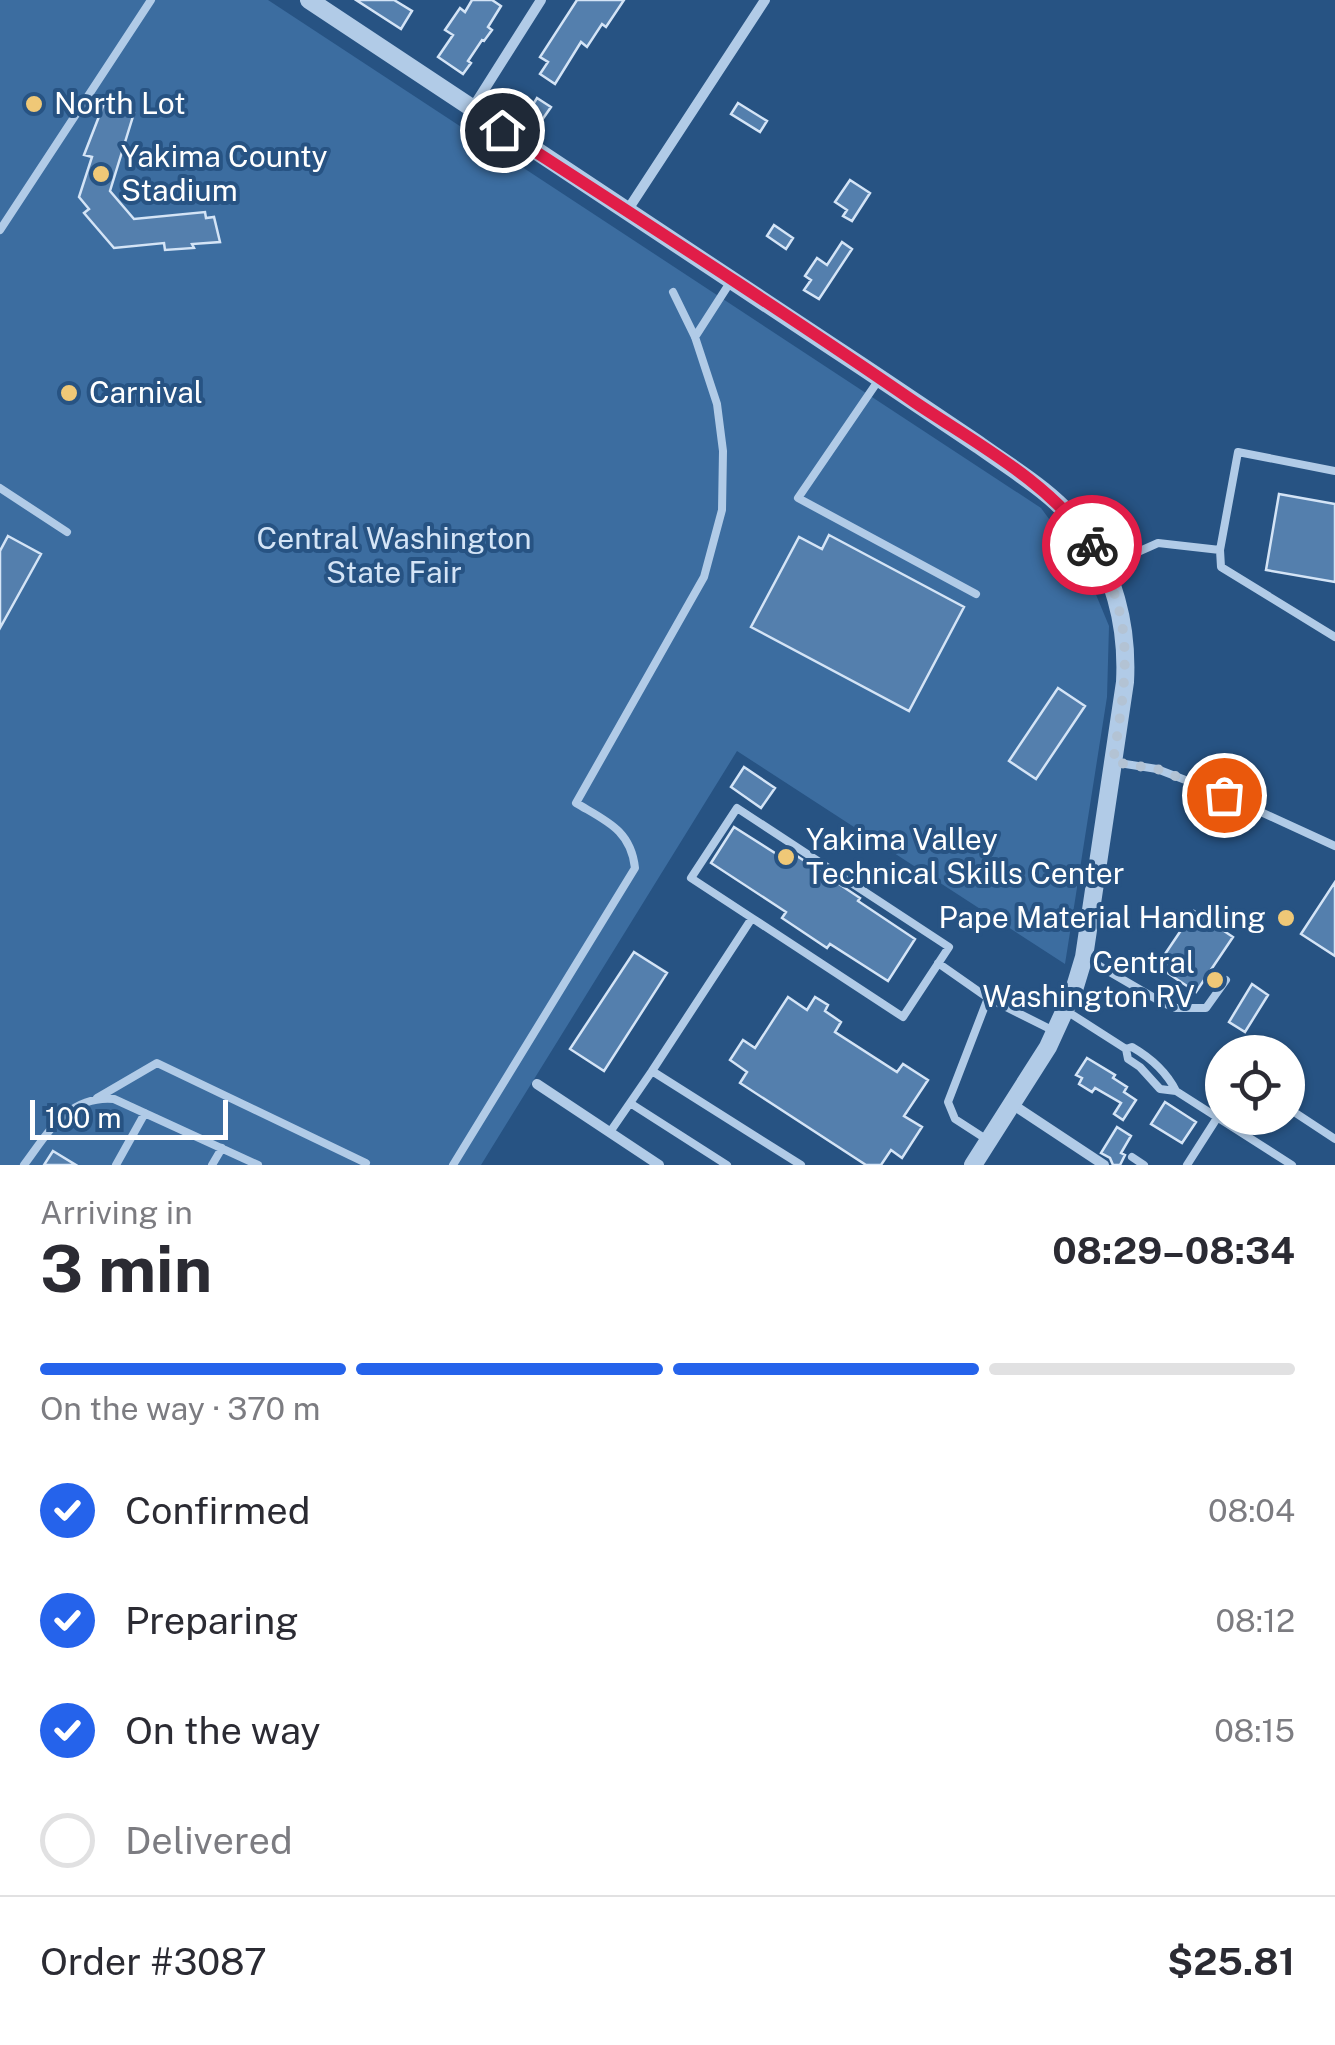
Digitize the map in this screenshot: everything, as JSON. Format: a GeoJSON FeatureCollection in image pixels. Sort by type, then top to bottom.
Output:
{"type":"FeatureCollection","features":[{"type":"Feature","properties":{"kind":"street"},"geometry":{"type":"LineString","coordinates":[[472,109],[541,0]]}},
{"type":"Feature","properties":{"kind":"street"},"geometry":{"type":"LineString","coordinates":[[626,211],[765,0]]}},
{"type":"Feature","properties":{"kind":"street"},"geometry":{"type":"LineString","coordinates":[[314,1],[880,378],[1052,498],[1080,527],[1106,571],[1123,620],[1126,660],[1084,957],[1056,1032],[973,1165]]}},
{"type":"Feature","properties":{"kind":"street"},"geometry":{"type":"LineString","coordinates":[[537,1084],[659,1165]]}},
{"type":"Feature","properties":{"kind":"street"},"geometry":{"type":"LineString","coordinates":[[1012,1104],[1104,1165]]}},
{"type":"Feature","properties":{"kind":"lane"},"geometry":{"type":"LineString","coordinates":[[0,230],[151,0]]}},
{"type":"Feature","properties":{"kind":"lane"},"geometry":{"type":"LineString","coordinates":[[695,336],[731,280]]}},
{"type":"Feature","properties":{"kind":"lane"},"geometry":{"type":"LineString","coordinates":[[453,1165],[636,868],[633,850],[619,831],[576,803],[704,577],[722,510],[723,451],[717,404],[695,336],[674,292]]}},
{"type":"Feature","properties":{"kind":"lane"},"geometry":{"type":"LineString","coordinates":[[880,378],[798,498],[976,594]]}},
{"type":"Feature","properties":{"kind":"lane"},"geometry":{"type":"LineString","coordinates":[[1335,471],[1238,452],[1220,550],[1221,567],[1335,637]]}},
{"type":"Feature","properties":{"kind":"lane"},"geometry":{"type":"LineString","coordinates":[[0,502],[3,490],[67,532]]}},
{"type":"Feature","properties":{"kind":"lane"},"geometry":{"type":"LineString","coordinates":[[1106,571],[1158,543],[1220,550]]}},
{"type":"Feature","properties":{"kind":"lane"},"geometry":{"type":"LineString","coordinates":[[1113,762],[1157,769],[1335,846]]}},
{"type":"Feature","properties":{"kind":"lane"},"geometry":{"type":"LineString","coordinates":[[737,808],[949,947],[903,1017],[752,918],[691,878],[737,808]]}},
{"type":"Feature","properties":{"kind":"lane"},"geometry":{"type":"LineString","coordinates":[[610,1132],[752,918]]}},
{"type":"Feature","properties":{"kind":"lane"},"geometry":{"type":"LineString","coordinates":[[1084,957],[1176,1008],[1206,1008],[1226,980]]}},
{"type":"Feature","properties":{"kind":"lane"},"geometry":{"type":"LineString","coordinates":[[938,963],[988,998],[1056,1032]]}},
{"type":"Feature","properties":{"kind":"lane"},"geometry":{"type":"LineString","coordinates":[[988,998],[948,1102],[955,1118],[988,1141]]}},
{"type":"Feature","properties":{"kind":"lane"},"geometry":{"type":"LineString","coordinates":[[1065,1010],[1126,1049],[1128,1058],[1160,1089],[1176,1091],[1205,1110]]}},
{"type":"Feature","properties":{"kind":"lane"},"geometry":{"type":"LineString","coordinates":[[24,1165],[62,1116],[156,1063],[365,1165]]}},
{"type":"Feature","properties":{"kind":"lane"},"geometry":{"type":"LineString","coordinates":[[652,1071],[801,1165]]}},
{"type":"Feature","properties":{"kind":"lane"},"geometry":{"type":"LineString","coordinates":[[97,1098],[114,1098],[258,1165]]}},
{"type":"Feature","properties":{"kind":"lane"},"geometry":{"type":"LineString","coordinates":[[630,1103],[726,1165]]}},
{"type":"Feature","properties":{"kind":"lane"},"geometry":{"type":"LineString","coordinates":[[116,1165],[145,1113]]}},
{"type":"Feature","properties":{"kind":"lane"},"geometry":{"type":"LineString","coordinates":[[1305,1119],[1335,1139]]}},
{"type":"Feature","properties":{"kind":"lane"},"geometry":{"type":"LineString","coordinates":[[1187,1165],[1205,1134]]}},
{"type":"Feature","properties":{"kind":"lane"},"geometry":{"type":"LineString","coordinates":[[1245,1135],[1292,1165]]}},
{"type":"Feature","properties":{"kind":"lane"},"geometry":{"type":"LineString","coordinates":[[212,1165],[222,1148]]}},
{"type":"Feature","properties":{"kind":"lane"},"geometry":{"type":"LineString","coordinates":[[1132,1157],[1144,1165]]}},
{"type":"Feature","properties":{"kind":"green space","name":"Central Washington State Fair"},"geometry":{"type":"Polygon","coordinates":[[[0,0],[268,0],[1041,508],[1085,568],[1109,626],[1107,697],[1065,964],[737,751],[481,1165],[0,1165],[0,0]]]}},
{"type":"Feature","properties":{"kind":"building"},"geometry":{"type":"Polygon","coordinates":[[[356,0],[394,0],[412,11],[401,29],[356,0]]]}},
{"type":"Feature","properties":{"kind":"building"},"geometry":{"type":"Polygon","coordinates":[[[472,0],[492,0],[501,6],[488,27],[492,30],[463,74],[438,57],[453,35],[445,30],[460,8],[465,12],[472,0]]]}},
{"type":"Feature","properties":{"kind":"building"},"geometry":{"type":"Polygon","coordinates":[[[577,0],[624,0],[587,47],[581,42],[555,84],[540,74],[548,62],[540,57],[577,0]]]}},
{"type":"Feature","properties":{"kind":"building"},"geometry":{"type":"Polygon","coordinates":[[[537,98],[551,107],[542,120],[529,111],[537,98]]]}},
{"type":"Feature","properties":{"kind":"building","name":"Yakima County Stadium"},"geometry":{"type":"Polygon","coordinates":[[[105,101],[134,113],[110,191],[134,219],[205,212],[206,218],[214,217],[220,242],[165,250],[164,243],[114,248],[84,213],[89,209],[79,197],[92,157],[84,155],[105,101]]]}},
{"type":"Feature","properties":{"kind":"building"},"geometry":{"type":"Polygon","coordinates":[[[738,103],[767,121],[760,132],[731,114],[738,103]]]}},
{"type":"Feature","properties":{"kind":"building"},"geometry":{"type":"Polygon","coordinates":[[[850,180],[870,193],[852,221],[843,216],[847,210],[835,202],[850,180]]]}},
{"type":"Feature","properties":{"kind":"building"},"geometry":{"type":"Polygon","coordinates":[[[774,225],[793,238],[786,249],[767,236],[774,225]]]}},
{"type":"Feature","properties":{"kind":"building"},"geometry":{"type":"Polygon","coordinates":[[[842,242],[852,249],[819,299],[804,290],[811,280],[805,276],[817,258],[827,265],[842,242]]]}},
{"type":"Feature","properties":{"kind":"building"},"geometry":{"type":"Polygon","coordinates":[[[1279,494],[1335,504],[1335,582],[1266,570],[1279,494]]]}},
{"type":"Feature","properties":{"kind":"building"},"geometry":{"type":"Polygon","coordinates":[[[829,535],[964,607],[909,711],[751,627],[799,537],[822,549],[829,535]]]}},
{"type":"Feature","properties":{"kind":"building"},"geometry":{"type":"Polygon","coordinates":[[[8,536],[41,554],[0,628],[0,551],[8,536]]]}},
{"type":"Feature","properties":{"kind":"building"},"geometry":{"type":"Polygon","coordinates":[[[1058,688],[1085,706],[1036,779],[1009,761],[1058,688]]]}},
{"type":"Feature","properties":{"kind":"building"},"geometry":{"type":"Polygon","coordinates":[[[744,767],[775,788],[761,808],[731,787],[744,767]]]}},
{"type":"Feature","properties":{"kind":"building"},"geometry":{"type":"Polygon","coordinates":[[[734,827],[786,860],[791,852],[915,939],[888,981],[782,918],[786,912],[711,863],[734,827]]]}},
{"type":"Feature","properties":{"kind":"building"},"geometry":{"type":"Polygon","coordinates":[[[1335,882],[1335,956],[1301,934],[1335,882]]]}},
{"type":"Feature","properties":{"kind":"building"},"geometry":{"type":"Polygon","coordinates":[[[1194,911],[1233,937],[1196,992],[1157,966],[1194,911]]]}},
{"type":"Feature","properties":{"kind":"building"},"geometry":{"type":"Polygon","coordinates":[[[634,952],[667,973],[604,1071],[570,1049],[634,952]]]}},
{"type":"Feature","properties":{"kind":"building"},"geometry":{"type":"Polygon","coordinates":[[[1252,984],[1268,995],[1245,1032],[1229,1022],[1252,984]]]}},
{"type":"Feature","properties":{"kind":"building"},"geometry":{"type":"Polygon","coordinates":[[[788,997],[807,1010],[815,997],[828,1005],[825,1011],[841,1022],[835,1032],[897,1072],[903,1064],[928,1080],[904,1116],[922,1127],[902,1158],[891,1150],[881,1165],[866,1165],[740,1083],[747,1072],[730,1060],[743,1040],[755,1048],[788,997]]]}},
{"type":"Feature","properties":{"kind":"building"},"geometry":{"type":"Polygon","coordinates":[[[1087,1058],[1115,1075],[1113,1078],[1127,1087],[1124,1092],[1136,1100],[1123,1120],[1114,1114],[1121,1103],[1079,1084],[1082,1078],[1076,1075],[1087,1058]]]}},
{"type":"Feature","properties":{"kind":"building"},"geometry":{"type":"Polygon","coordinates":[[[1165,1102],[1196,1122],[1182,1143],[1151,1124],[1165,1102]]]}},
{"type":"Feature","properties":{"kind":"building"},"geometry":{"type":"Polygon","coordinates":[[[1117,1127],[1131,1136],[1121,1153],[1125,1155],[1120,1165],[1113,1165],[1101,1153],[1117,1127]]]}},
{"type":"Feature","properties":{"kind":"building"},"geometry":{"type":"Polygon","coordinates":[[[53,1151],[76,1165],[44,1165],[53,1151]]]}},
{"type":"Feature","properties":{"kind":"way so far"},"geometry":{"type":"LineString","coordinates":[[1092,545],[1108,574],[1123,620],[1125,682],[1113,762],[1157,769],[1224,795]]}},
{"type":"Feature","properties":{"kind":"place","name":"North Lot"},"geometry":{"type":"Point","coordinates":[34,104]}},
{"type":"Feature","properties":{"kind":"place","name":"Yakima County Stadium"},"geometry":{"type":"Point","coordinates":[101,174]}},
{"type":"Feature","properties":{"kind":"place","name":"Carnival"},"geometry":{"type":"Point","coordinates":[69,393]}},
{"type":"Feature","properties":{"kind":"place","name":"Yakima Valley Technical Skills Center"},"geometry":{"type":"Point","coordinates":[786,857]}},
{"type":"Feature","properties":{"kind":"place","name":"Pape Material Handling"},"geometry":{"type":"Point","coordinates":[1286,918]}},
{"type":"Feature","properties":{"kind":"place","name":"Central Washington RV"},"geometry":{"type":"Point","coordinates":[1215,980]}},
{"type":"Feature","properties":{"kind":"route"},"geometry":{"type":"LineString","coordinates":[[502,130],[1035,484],[1065,509],[1092,545]]}}]}
